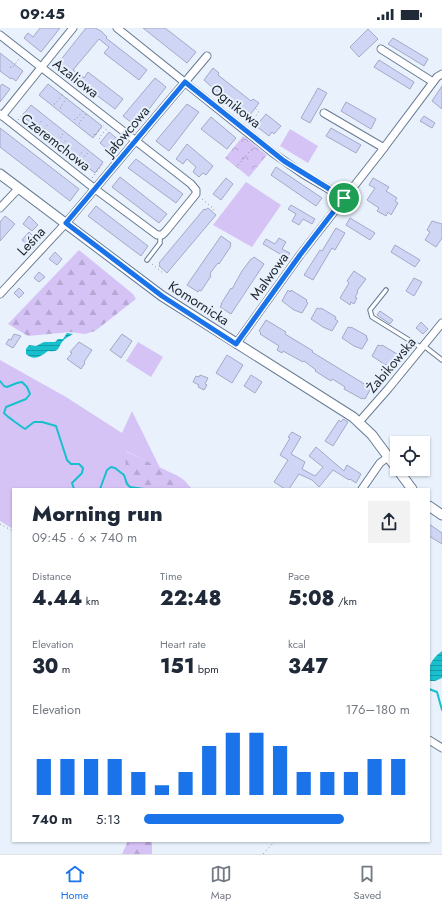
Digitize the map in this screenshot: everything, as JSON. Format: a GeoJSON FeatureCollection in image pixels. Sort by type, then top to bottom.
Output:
{"type":"FeatureCollection","features":[{"type":"Feature","properties":{"kind":"street"},"geometry":{"type":"LineString","coordinates":[[1,115],[42,67],[72,28]]}},
{"type":"Feature","properties":{"kind":"street","name":"Ognikowa"},"geometry":{"type":"LineString","coordinates":[[117,28],[284,161],[344,198]]}},
{"type":"Feature","properties":{"kind":"street","name":"Azaliowa"},"geometry":{"type":"LineString","coordinates":[[0,35],[191,184],[196,190],[194,197],[166,232],[160,236]]}},
{"type":"Feature","properties":{"kind":"street"},"geometry":{"type":"LineString","coordinates":[[381,49],[433,82],[442,74]]}},
{"type":"Feature","properties":{"kind":"street","name":"Jałowcowa"},"geometry":{"type":"LineString","coordinates":[[66,223],[207,56]]}},
{"type":"Feature","properties":{"kind":"street","name":"Malwowa"},"geometry":{"type":"LineString","coordinates":[[236,344],[300,255],[384,148],[433,82]]}},
{"type":"Feature","properties":{"kind":"street"},"geometry":{"type":"LineString","coordinates":[[324,113],[384,148]]}},
{"type":"Feature","properties":{"kind":"street","name":"Czeremchowa"},"geometry":{"type":"LineString","coordinates":[[1,115],[95,189],[155,234],[160,236]]}},
{"type":"Feature","properties":{"kind":"street","name":"Komornicka"},"geometry":{"type":"LineString","coordinates":[[0,174],[162,296],[359,422],[372,435],[411,488]]}},
{"type":"Feature","properties":{"kind":"street"},"geometry":{"type":"LineString","coordinates":[[0,208],[19,188]]}},
{"type":"Feature","properties":{"kind":"street","name":"Leśna"},"geometry":{"type":"LineString","coordinates":[[0,294],[66,223]]}},
{"type":"Feature","properties":{"kind":"street","name":"Żabikowska"},"geometry":{"type":"LineString","coordinates":[[359,422],[442,323]]}},
{"type":"Feature","properties":{"kind":"street"},"geometry":{"type":"LineString","coordinates":[[363,488],[380,463],[388,457]]}},
{"type":"Feature","properties":{"kind":"street"},"geometry":{"type":"LineString","coordinates":[[430,507],[442,515]]}},
{"type":"Feature","properties":{"kind":"street"},"geometry":{"type":"LineString","coordinates":[[430,741],[442,748]]}},
{"type":"Feature","properties":{"kind":"lane"},"geometry":{"type":"LineString","coordinates":[[147,260],[160,243],[160,236]]}},
{"type":"Feature","properties":{"kind":"lane"},"geometry":{"type":"LineString","coordinates":[[386,290],[370,310],[372,317],[442,360]]}},
{"type":"Feature","properties":{"kind":"path"},"geometry":{"type":"LineString","coordinates":[[10,67],[12,68],[24,54]]}},
{"type":"Feature","properties":{"kind":"path"},"geometry":{"type":"LineString","coordinates":[[54,104],[64,92]]}},
{"type":"Feature","properties":{"kind":"path"},"geometry":{"type":"LineString","coordinates":[[61,108],[69,96]]}},
{"type":"Feature","properties":{"kind":"path"},"geometry":{"type":"LineString","coordinates":[[74,119],[76,120],[85,108]]}},
{"type":"Feature","properties":{"kind":"path"},"geometry":{"type":"LineString","coordinates":[[247,127],[259,112],[255,108]]}},
{"type":"Feature","properties":{"kind":"path"},"geometry":{"type":"LineString","coordinates":[[80,124],[89,111]]}},
{"type":"Feature","properties":{"kind":"path"},"geometry":{"type":"LineString","coordinates":[[17,122],[24,113]]}},
{"type":"Feature","properties":{"kind":"path"},"geometry":{"type":"LineString","coordinates":[[32,133],[42,120]]}},
{"type":"Feature","properties":{"kind":"path"},"geometry":{"type":"LineString","coordinates":[[37,137],[48,124]]}},
{"type":"Feature","properties":{"kind":"path"},"geometry":{"type":"LineString","coordinates":[[94,134],[95,136],[105,124]]}},
{"type":"Feature","properties":{"kind":"path"},"geometry":{"type":"LineString","coordinates":[[100,139],[99,138],[108,126]]}},
{"type":"Feature","properties":{"kind":"path"},"geometry":{"type":"LineString","coordinates":[[52,148],[63,135],[62,134]]}},
{"type":"Feature","properties":{"kind":"path"},"geometry":{"type":"LineString","coordinates":[[57,152],[66,140]]}},
{"type":"Feature","properties":{"kind":"path"},"geometry":{"type":"LineString","coordinates":[[238,165],[254,145]]}},
{"type":"Feature","properties":{"kind":"path"},"geometry":{"type":"LineString","coordinates":[[73,164],[82,152]]}},
{"type":"Feature","properties":{"kind":"path"},"geometry":{"type":"LineString","coordinates":[[76,167],[87,153],[88,154]]}},
{"type":"Feature","properties":{"kind":"path"},"geometry":{"type":"LineString","coordinates":[[200,197],[214,209],[212,212]]}},
{"type":"Feature","properties":{"kind":"path"},"geometry":{"type":"LineString","coordinates":[[147,260],[164,274]]}},
{"type":"Feature","properties":{"kind":"path"},"geometry":{"type":"LineString","coordinates":[[0,524],[12,530]]}},
{"type":"Feature","properties":{"kind":"path"},"geometry":{"type":"LineString","coordinates":[[264,854],[274,842]]}},
{"type":"Feature","properties":{"kind":"green space"},"geometry":{"type":"Polygon","coordinates":[[[290,129],[318,146],[308,163],[280,146],[290,129]]]}},
{"type":"Feature","properties":{"kind":"green space"},"geometry":{"type":"Polygon","coordinates":[[[243,136],[267,155],[249,177],[225,158],[243,136]]]}},
{"type":"Feature","properties":{"kind":"green space"},"geometry":{"type":"Polygon","coordinates":[[[246,182],[281,205],[252,247],[213,225],[246,182]]]}},
{"type":"Feature","properties":{"kind":"green space"},"geometry":{"type":"Polygon","coordinates":[[[79,250],[133,294],[136,299],[95,331],[85,334],[70,332],[28,336],[8,324],[79,250]]]}},
{"type":"Feature","properties":{"kind":"green space"},"geometry":{"type":"Polygon","coordinates":[[[138,342],[163,357],[151,377],[126,361],[138,342]]]}},
{"type":"Feature","properties":{"kind":"green space"},"geometry":{"type":"Polygon","coordinates":[[[0,360],[66,397],[122,433],[132,411],[160,468],[126,451],[126,471],[124,479],[127,488],[12,488],[12,528],[0,521],[0,360]]]}},
{"type":"Feature","properties":{"kind":"green space"},"geometry":{"type":"Polygon","coordinates":[[[125,451],[178,476],[191,488],[127,488],[124,479],[126,471],[125,451]]]}},
{"type":"Feature","properties":{"kind":"green space"},"geometry":{"type":"Polygon","coordinates":[[[128,842],[152,842],[152,854],[122,854],[128,842]]]}},
{"type":"Feature","properties":{"kind":"water"},"geometry":{"type":"Polygon","coordinates":[[[67,333],[73,334],[63,341],[56,351],[48,351],[34,358],[26,354],[26,349],[29,345],[36,346],[44,342],[55,342],[58,339],[63,339],[67,333]]]}},
{"type":"Feature","properties":{"kind":"water"},"geometry":{"type":"Polygon","coordinates":[[[442,651],[442,678],[435,681],[430,681],[430,668],[432,661],[442,651]]]}},
{"type":"Feature","properties":{"kind":"building"},"geometry":{"type":"Polygon","coordinates":[[[40,28],[60,28],[41,52],[24,38],[28,33],[33,37],[40,28]]]}},
{"type":"Feature","properties":{"kind":"building"},"geometry":{"type":"Polygon","coordinates":[[[86,28],[95,28],[101,31],[107,37],[106,38],[147,70],[139,80],[104,53],[109,47],[99,39],[73,70],[84,78],[88,72],[123,99],[115,109],[75,79],[73,81],[55,67],[86,28]]]}},
{"type":"Feature","properties":{"kind":"building"},"geometry":{"type":"Polygon","coordinates":[[[143,28],[165,28],[196,52],[187,63],[143,28]]]}},
{"type":"Feature","properties":{"kind":"building"},"geometry":{"type":"Polygon","coordinates":[[[368,29],[378,39],[359,57],[350,47],[368,29]]]}},
{"type":"Feature","properties":{"kind":"building"},"geometry":{"type":"Polygon","coordinates":[[[393,38],[428,59],[424,66],[388,44],[393,38]]]}},
{"type":"Feature","properties":{"kind":"building"},"geometry":{"type":"Polygon","coordinates":[[[0,53],[23,71],[16,81],[0,71],[0,53]]]}},
{"type":"Feature","properties":{"kind":"building"},"geometry":{"type":"Polygon","coordinates":[[[379,60],[414,82],[410,89],[374,67],[379,60]]]}},
{"type":"Feature","properties":{"kind":"building"},"geometry":{"type":"Polygon","coordinates":[[[213,68],[219,73],[218,75],[251,101],[253,99],[259,103],[250,115],[247,113],[244,116],[211,90],[213,88],[204,80],[213,68]]]}},
{"type":"Feature","properties":{"kind":"building"},"geometry":{"type":"Polygon","coordinates":[[[155,78],[166,87],[136,126],[123,116],[155,78]]]}},
{"type":"Feature","properties":{"kind":"building"},"geometry":{"type":"Polygon","coordinates":[[[2,84],[10,89],[0,102],[0,87],[2,84]]]}},
{"type":"Feature","properties":{"kind":"building"},"geometry":{"type":"Polygon","coordinates":[[[48,84],[102,126],[93,138],[39,95],[48,84]]]}},
{"type":"Feature","properties":{"kind":"building"},"geometry":{"type":"Polygon","coordinates":[[[442,86],[442,109],[432,101],[442,86]]]}},
{"type":"Feature","properties":{"kind":"building"},"geometry":{"type":"Polygon","coordinates":[[[318,88],[327,93],[310,123],[301,118],[318,88]]]}},
{"type":"Feature","properties":{"kind":"building"},"geometry":{"type":"Polygon","coordinates":[[[346,102],[376,119],[371,129],[341,111],[346,102]]]}},
{"type":"Feature","properties":{"kind":"building"},"geometry":{"type":"Polygon","coordinates":[[[187,104],[199,112],[169,151],[156,141],[187,104]]]}},
{"type":"Feature","properties":{"kind":"building"},"geometry":{"type":"Polygon","coordinates":[[[31,105],[103,162],[95,173],[22,116],[31,105]]]}},
{"type":"Feature","properties":{"kind":"building"},"geometry":{"type":"Polygon","coordinates":[[[266,114],[281,126],[274,134],[272,132],[269,136],[256,126],[266,114]]]}},
{"type":"Feature","properties":{"kind":"building"},"geometry":{"type":"Polygon","coordinates":[[[424,116],[435,123],[432,128],[420,121],[424,116]]]}},
{"type":"Feature","properties":{"kind":"building"},"geometry":{"type":"Polygon","coordinates":[[[211,117],[236,138],[227,149],[201,129],[211,117]]]}},
{"type":"Feature","properties":{"kind":"building"},"geometry":{"type":"Polygon","coordinates":[[[0,128],[79,189],[70,201],[0,147],[0,128]]]}},
{"type":"Feature","properties":{"kind":"building"},"geometry":{"type":"Polygon","coordinates":[[[331,128],[361,145],[356,153],[326,136],[331,128]]]}},
{"type":"Feature","properties":{"kind":"building"},"geometry":{"type":"Polygon","coordinates":[[[109,132],[120,141],[111,152],[100,143],[109,132]]]}},
{"type":"Feature","properties":{"kind":"building"},"geometry":{"type":"Polygon","coordinates":[[[187,144],[213,166],[206,175],[203,173],[199,177],[193,172],[196,167],[187,159],[183,164],[176,159],[187,144]]]}},
{"type":"Feature","properties":{"kind":"building"},"geometry":{"type":"Polygon","coordinates":[[[136,159],[183,194],[176,203],[128,168],[136,159]]]}},
{"type":"Feature","properties":{"kind":"building"},"geometry":{"type":"Polygon","coordinates":[[[276,167],[322,198],[316,206],[271,175],[276,167]]]}},
{"type":"Feature","properties":{"kind":"building"},"geometry":{"type":"Polygon","coordinates":[[[120,177],[167,214],[159,223],[112,187],[120,177]]]}},
{"type":"Feature","properties":{"kind":"building"},"geometry":{"type":"Polygon","coordinates":[[[226,178],[233,184],[221,200],[213,194],[226,178]]]}},
{"type":"Feature","properties":{"kind":"building"},"geometry":{"type":"Polygon","coordinates":[[[373,178],[389,187],[386,191],[397,198],[395,201],[398,203],[391,215],[388,212],[386,216],[377,211],[379,208],[367,200],[375,188],[369,185],[373,178]]]}},
{"type":"Feature","properties":{"kind":"building"},"geometry":{"type":"Polygon","coordinates":[[[291,205],[315,219],[312,224],[303,219],[299,225],[292,221],[296,214],[288,209],[291,205]]]}},
{"type":"Feature","properties":{"kind":"building"},"geometry":{"type":"Polygon","coordinates":[[[96,206],[148,246],[141,256],[88,216],[96,206]]]}},
{"type":"Feature","properties":{"kind":"building"},"geometry":{"type":"Polygon","coordinates":[[[208,208],[216,215],[167,273],[159,266],[159,263],[204,209],[205,210],[208,208]]]}},
{"type":"Feature","properties":{"kind":"building"},"geometry":{"type":"Polygon","coordinates":[[[5,216],[15,224],[0,241],[0,222],[5,216]]]}},
{"type":"Feature","properties":{"kind":"building"},"geometry":{"type":"Polygon","coordinates":[[[29,216],[38,225],[32,231],[23,224],[29,216]]]}},
{"type":"Feature","properties":{"kind":"building"},"geometry":{"type":"Polygon","coordinates":[[[350,218],[375,233],[370,240],[346,225],[350,218]]]}},
{"type":"Feature","properties":{"kind":"building"},"geometry":{"type":"Polygon","coordinates":[[[432,221],[442,224],[442,238],[436,247],[425,240],[430,232],[427,230],[432,221]]]}},
{"type":"Feature","properties":{"kind":"building"},"geometry":{"type":"Polygon","coordinates":[[[336,228],[345,233],[335,250],[332,248],[313,280],[304,275],[320,250],[322,251],[336,228]]]}},
{"type":"Feature","properties":{"kind":"building"},"geometry":{"type":"Polygon","coordinates":[[[29,232],[39,242],[32,249],[22,240],[29,232]]]}},
{"type":"Feature","properties":{"kind":"building"},"geometry":{"type":"Polygon","coordinates":[[[221,236],[231,243],[231,246],[219,264],[218,263],[211,272],[211,276],[201,291],[199,290],[198,292],[187,285],[221,236]]]}},
{"type":"Feature","properties":{"kind":"building"},"geometry":{"type":"Polygon","coordinates":[[[279,238],[286,242],[282,249],[290,253],[287,258],[263,244],[266,239],[275,244],[279,238]]]}},
{"type":"Feature","properties":{"kind":"building"},"geometry":{"type":"Polygon","coordinates":[[[395,245],[420,260],[415,267],[391,252],[395,245]]]}},
{"type":"Feature","properties":{"kind":"building"},"geometry":{"type":"Polygon","coordinates":[[[55,252],[62,259],[57,265],[49,259],[55,252]]]}},
{"type":"Feature","properties":{"kind":"building"},"geometry":{"type":"Polygon","coordinates":[[[254,257],[264,264],[231,314],[220,307],[221,304],[231,288],[232,289],[242,271],[254,257]]]}},
{"type":"Feature","properties":{"kind":"building"},"geometry":{"type":"Polygon","coordinates":[[[354,271],[366,279],[357,291],[358,292],[355,297],[357,298],[354,304],[351,302],[350,305],[340,298],[349,283],[347,281],[354,271]]]}},
{"type":"Feature","properties":{"kind":"building"},"geometry":{"type":"Polygon","coordinates":[[[39,272],[45,277],[39,282],[34,278],[39,272]]]}},
{"type":"Feature","properties":{"kind":"building"},"geometry":{"type":"Polygon","coordinates":[[[414,278],[422,282],[414,296],[406,291],[414,278]]]}},
{"type":"Feature","properties":{"kind":"building"},"geometry":{"type":"Polygon","coordinates":[[[19,288],[24,293],[19,298],[14,293],[19,288]]]}},
{"type":"Feature","properties":{"kind":"building"},"geometry":{"type":"Polygon","coordinates":[[[288,290],[290,292],[291,290],[307,300],[306,301],[308,303],[302,313],[294,310],[282,301],[288,290]]]}},
{"type":"Feature","properties":{"kind":"building"},"geometry":{"type":"Polygon","coordinates":[[[317,308],[321,308],[336,317],[335,319],[338,321],[332,331],[311,319],[317,308]]]}},
{"type":"Feature","properties":{"kind":"building"},"geometry":{"type":"Polygon","coordinates":[[[380,311],[393,320],[390,324],[377,315],[380,311]]]}},
{"type":"Feature","properties":{"kind":"building"},"geometry":{"type":"Polygon","coordinates":[[[266,320],[286,332],[285,334],[313,351],[312,352],[371,388],[365,399],[362,399],[344,389],[345,387],[334,380],[332,379],[331,381],[315,371],[316,370],[304,361],[303,362],[283,351],[282,353],[277,350],[279,346],[260,334],[261,333],[259,331],[266,320]]]}},
{"type":"Feature","properties":{"kind":"building"},"geometry":{"type":"Polygon","coordinates":[[[421,322],[428,329],[423,334],[416,328],[421,322]]]}},
{"type":"Feature","properties":{"kind":"building"},"geometry":{"type":"Polygon","coordinates":[[[348,327],[351,327],[367,336],[366,338],[368,339],[362,349],[354,346],[342,338],[348,327]]]}},
{"type":"Feature","properties":{"kind":"building"},"geometry":{"type":"Polygon","coordinates":[[[14,334],[21,336],[13,348],[6,344],[9,339],[11,340],[14,334]]]}},
{"type":"Feature","properties":{"kind":"building"},"geometry":{"type":"Polygon","coordinates":[[[122,334],[132,341],[121,358],[110,350],[122,334]]]}},
{"type":"Feature","properties":{"kind":"building"},"geometry":{"type":"Polygon","coordinates":[[[79,342],[92,350],[81,369],[67,359],[72,353],[70,352],[79,342]]]}},
{"type":"Feature","properties":{"kind":"building"},"geometry":{"type":"Polygon","coordinates":[[[378,345],[382,345],[397,354],[396,356],[398,357],[393,367],[384,364],[372,356],[378,345]]]}},
{"type":"Feature","properties":{"kind":"building"},"geometry":{"type":"Polygon","coordinates":[[[227,355],[243,365],[232,383],[216,373],[227,355]]]}},
{"type":"Feature","properties":{"kind":"building"},"geometry":{"type":"Polygon","coordinates":[[[200,375],[208,378],[205,384],[207,385],[204,390],[193,382],[196,376],[199,377],[200,375]]]}},
{"type":"Feature","properties":{"kind":"building"},"geometry":{"type":"Polygon","coordinates":[[[251,375],[262,382],[255,393],[244,386],[251,375]]]}},
{"type":"Feature","properties":{"kind":"building"},"geometry":{"type":"Polygon","coordinates":[[[343,419],[348,422],[333,446],[325,441],[339,420],[341,422],[343,419]]]}},
{"type":"Feature","properties":{"kind":"building"},"geometry":{"type":"Polygon","coordinates":[[[292,432],[301,437],[291,454],[305,462],[302,469],[315,476],[323,467],[309,456],[316,447],[344,471],[347,465],[361,474],[356,483],[333,470],[319,487],[312,480],[299,474],[290,488],[283,488],[274,482],[288,460],[280,455],[290,438],[288,437],[292,432]]]}},
{"type":"Feature","properties":{"kind":"building"},"geometry":{"type":"Polygon","coordinates":[[[430,525],[442,533],[442,544],[430,537],[430,525]]]}},
{"type":"Feature","properties":{"kind":"waterway"},"geometry":{"type":"LineString","coordinates":[[0,381],[7,387],[22,382],[27,387],[30,394],[26,399],[6,407],[4,413],[7,416],[25,429],[34,422],[42,422],[56,426],[67,460],[71,464],[79,464],[83,468],[82,473],[72,483],[74,488]]}},
{"type":"Feature","properties":{"kind":"waterway"},"geometry":{"type":"LineString","coordinates":[[100,488],[107,470],[111,467],[115,468],[124,475],[127,484],[130,487],[137,488]]}},
{"type":"Feature","properties":{"kind":"waterway"},"geometry":{"type":"LineString","coordinates":[[430,689],[437,692],[442,710]]}},
{"type":"Feature","properties":{"kind":"route"},"geometry":{"type":"LineString","coordinates":[[185,82],[284,161],[344,198],[300,255],[236,344],[162,296],[66,223],[185,82]]}}]}
